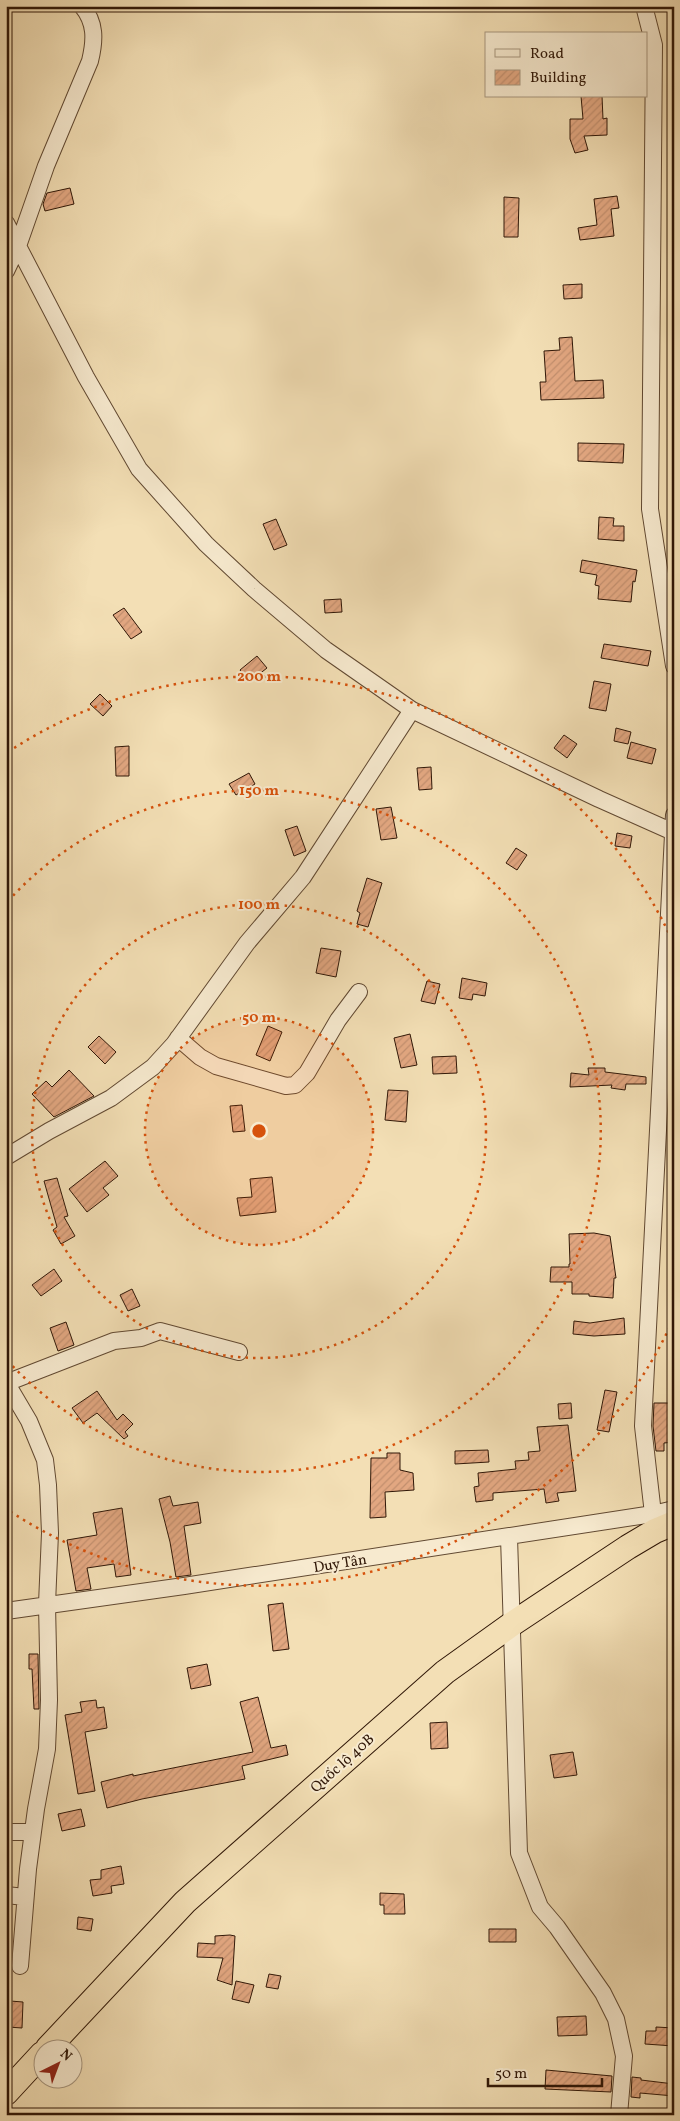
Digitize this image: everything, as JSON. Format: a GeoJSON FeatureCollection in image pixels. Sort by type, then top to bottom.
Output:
{"type":"FeatureCollection","features":[{"type":"Feature","properties":{"kind":"highway","name":"Quốc lộ 40B"},"geometry":{"type":"LineString","coordinates":[[57,2038],[185,1902],[445,1672],[512,1624],[655,1531],[664,1519]]}},
{"type":"Feature","properties":{"kind":"highway"},"geometry":{"type":"LineString","coordinates":[[6,2092],[32,2065]]}},
{"type":"Feature","properties":{"kind":"street"},"geometry":{"type":"LineString","coordinates":[[6,271],[18,246],[46,166],[90,60],[94,44],[94,28],[89,14],[82,6]]}},
{"type":"Feature","properties":{"kind":"street"},"geometry":{"type":"LineString","coordinates":[[644,6],[654,44],[650,509],[674,666]]}},
{"type":"Feature","properties":{"kind":"street"},"geometry":{"type":"LineString","coordinates":[[6,223],[86,377],[139,469],[206,544],[290,620],[355,671],[412,710],[673,832]]}},
{"type":"Feature","properties":{"kind":"street"},"geometry":{"type":"LineString","coordinates":[[6,1157],[49,1131],[111,1098],[142,1077],[178,1038],[247,943],[303,877],[412,710]]}},
{"type":"Feature","properties":{"kind":"street"},"geometry":{"type":"LineString","coordinates":[[664,1519],[643,1426],[674,815]]}},
{"type":"Feature","properties":{"kind":"street"},"geometry":{"type":"LineString","coordinates":[[178,1038],[216,1066],[286,1086],[294,1085],[307,1073],[338,1020],[359,992]]}},
{"type":"Feature","properties":{"kind":"street"},"geometry":{"type":"LineString","coordinates":[[20,1966],[25,1897],[49,1723],[47,1604],[50,1532],[45,1460],[29,1421],[6,1383],[114,1341],[140,1338],[160,1331],[239,1352]]}},
{"type":"Feature","properties":{"kind":"street","name":"Duy Tân"},"geometry":{"type":"LineString","coordinates":[[6,1611],[509,1537],[664,1519],[674,1509]]}},
{"type":"Feature","properties":{"kind":"street"},"geometry":{"type":"LineString","coordinates":[[509,1537],[519,1853],[540,1907],[557,1927],[603,1993],[616,2019],[624,2056],[620,2115]]}},
{"type":"Feature","properties":{"kind":"street"},"geometry":{"type":"LineString","coordinates":[[6,1832],[33,1832]]}},
{"type":"Feature","properties":{"kind":"street"},"geometry":{"type":"LineString","coordinates":[[6,1895],[25,1897]]}},
{"type":"Feature","properties":{"kind":"building"},"geometry":{"type":"Polygon","coordinates":[[[581,98],[602,98],[603,119],[607,118],[607,135],[584,136],[588,150],[575,153],[570,139],[570,119],[583,119],[581,98]]]}},
{"type":"Feature","properties":{"kind":"building"},"geometry":{"type":"Polygon","coordinates":[[[70,188],[74,204],[45,211],[43,204],[47,193],[70,188]]]}},
{"type":"Feature","properties":{"kind":"building"},"geometry":{"type":"Polygon","coordinates":[[[617,196],[619,208],[611,209],[614,236],[580,240],[578,228],[597,225],[594,199],[617,196]]]}},
{"type":"Feature","properties":{"kind":"building"},"geometry":{"type":"Polygon","coordinates":[[[504,197],[519,198],[518,237],[504,237],[504,197]]]}},
{"type":"Feature","properties":{"kind":"building"},"geometry":{"type":"Polygon","coordinates":[[[582,284],[582,298],[564,299],[563,285],[582,284]]]}},
{"type":"Feature","properties":{"kind":"building"},"geometry":{"type":"Polygon","coordinates":[[[572,337],[575,381],[603,380],[604,398],[541,400],[540,382],[546,382],[544,351],[560,350],[559,338],[572,337]]]}},
{"type":"Feature","properties":{"kind":"building"},"geometry":{"type":"Polygon","coordinates":[[[578,443],[624,444],[623,463],[578,461],[578,443]]]}},
{"type":"Feature","properties":{"kind":"building"},"geometry":{"type":"Polygon","coordinates":[[[599,517],[614,518],[613,526],[624,526],[624,541],[598,539],[599,517]]]}},
{"type":"Feature","properties":{"kind":"building"},"geometry":{"type":"Polygon","coordinates":[[[276,519],[287,545],[274,550],[263,524],[276,519]]]}},
{"type":"Feature","properties":{"kind":"building"},"geometry":{"type":"Polygon","coordinates":[[[582,560],[637,570],[635,582],[633,581],[631,602],[598,599],[599,586],[595,585],[597,575],[580,572],[582,560]]]}},
{"type":"Feature","properties":{"kind":"building"},"geometry":{"type":"Polygon","coordinates":[[[341,599],[342,612],[325,613],[324,600],[341,599]]]}},
{"type":"Feature","properties":{"kind":"building"},"geometry":{"type":"Polygon","coordinates":[[[124,608],[142,632],[131,639],[113,615],[124,608]]]}},
{"type":"Feature","properties":{"kind":"building"},"geometry":{"type":"Polygon","coordinates":[[[604,644],[651,651],[648,666],[601,658],[604,644]]]}},
{"type":"Feature","properties":{"kind":"building"},"geometry":{"type":"Polygon","coordinates":[[[257,656],[267,668],[249,682],[240,670],[257,656]]]}},
{"type":"Feature","properties":{"kind":"building"},"geometry":{"type":"Polygon","coordinates":[[[594,681],[611,684],[606,711],[589,708],[594,681]]]}},
{"type":"Feature","properties":{"kind":"building"},"geometry":{"type":"Polygon","coordinates":[[[100,694],[112,706],[103,716],[90,704],[100,694]]]}},
{"type":"Feature","properties":{"kind":"building"},"geometry":{"type":"Polygon","coordinates":[[[616,728],[631,732],[628,744],[614,741],[616,728]]]}},
{"type":"Feature","properties":{"kind":"building"},"geometry":{"type":"Polygon","coordinates":[[[564,735],[577,744],[567,758],[554,748],[564,735]]]}},
{"type":"Feature","properties":{"kind":"building"},"geometry":{"type":"Polygon","coordinates":[[[631,742],[656,749],[652,764],[627,758],[631,742]]]}},
{"type":"Feature","properties":{"kind":"building"},"geometry":{"type":"Polygon","coordinates":[[[129,746],[129,776],[116,776],[115,747],[129,746]]]}},
{"type":"Feature","properties":{"kind":"building"},"geometry":{"type":"Polygon","coordinates":[[[431,767],[432,789],[419,790],[417,768],[431,767]]]}},
{"type":"Feature","properties":{"kind":"building"},"geometry":{"type":"Polygon","coordinates":[[[249,773],[255,784],[236,795],[229,784],[249,773]]]}},
{"type":"Feature","properties":{"kind":"building"},"geometry":{"type":"Polygon","coordinates":[[[391,807],[397,838],[381,840],[376,809],[391,807]]]}},
{"type":"Feature","properties":{"kind":"building"},"geometry":{"type":"Polygon","coordinates":[[[297,826],[306,851],[294,856],[285,830],[297,826]]]}},
{"type":"Feature","properties":{"kind":"building"},"geometry":{"type":"Polygon","coordinates":[[[617,833],[632,836],[630,848],[615,846],[617,833]]]}},
{"type":"Feature","properties":{"kind":"building"},"geometry":{"type":"Polygon","coordinates":[[[516,848],[527,855],[517,870],[506,863],[516,848]]]}},
{"type":"Feature","properties":{"kind":"building"},"geometry":{"type":"Polygon","coordinates":[[[367,878],[382,883],[368,927],[357,924],[360,913],[357,911],[367,878]]]}},
{"type":"Feature","properties":{"kind":"building"},"geometry":{"type":"Polygon","coordinates":[[[321,948],[341,951],[336,977],[316,973],[321,948]]]}},
{"type":"Feature","properties":{"kind":"building"},"geometry":{"type":"Polygon","coordinates":[[[462,978],[487,983],[485,996],[473,994],[472,1000],[459,998],[462,978]]]}},
{"type":"Feature","properties":{"kind":"building"},"geometry":{"type":"Polygon","coordinates":[[[427,981],[440,984],[435,1004],[421,1001],[427,981]]]}},
{"type":"Feature","properties":{"kind":"building"},"geometry":{"type":"Polygon","coordinates":[[[268,1026],[282,1032],[270,1061],[256,1055],[268,1026]]]}},
{"type":"Feature","properties":{"kind":"building"},"geometry":{"type":"Polygon","coordinates":[[[410,1034],[417,1065],[401,1068],[394,1038],[410,1034]]]}},
{"type":"Feature","properties":{"kind":"building"},"geometry":{"type":"Polygon","coordinates":[[[99,1036],[116,1052],[105,1064],[88,1047],[99,1036]]]}},
{"type":"Feature","properties":{"kind":"building"},"geometry":{"type":"Polygon","coordinates":[[[456,1056],[457,1073],[433,1074],[432,1057],[456,1056]]]}},
{"type":"Feature","properties":{"kind":"building"},"geometry":{"type":"Polygon","coordinates":[[[588,1068],[605,1068],[605,1072],[646,1077],[646,1084],[626,1084],[625,1090],[611,1088],[612,1085],[570,1087],[571,1073],[589,1075],[588,1068]]]}},
{"type":"Feature","properties":{"kind":"building"},"geometry":{"type":"Polygon","coordinates":[[[69,1070],[94,1096],[54,1117],[32,1094],[46,1081],[52,1087],[69,1070]]]}},
{"type":"Feature","properties":{"kind":"building"},"geometry":{"type":"Polygon","coordinates":[[[388,1090],[408,1091],[406,1122],[385,1120],[388,1090]]]}},
{"type":"Feature","properties":{"kind":"building"},"geometry":{"type":"Polygon","coordinates":[[[242,1105],[245,1131],[233,1132],[230,1106],[242,1105]]]}},
{"type":"Feature","properties":{"kind":"building"},"geometry":{"type":"Polygon","coordinates":[[[105,1161],[118,1176],[103,1188],[109,1195],[87,1212],[69,1189],[105,1161]]]}},
{"type":"Feature","properties":{"kind":"building"},"geometry":{"type":"Polygon","coordinates":[[[272,1177],[276,1212],[240,1216],[237,1198],[252,1197],[250,1179],[272,1177]]]}},
{"type":"Feature","properties":{"kind":"building"},"geometry":{"type":"Polygon","coordinates":[[[57,1178],[68,1216],[64,1217],[75,1236],[61,1244],[53,1230],[57,1227],[44,1181],[57,1178]]]}},
{"type":"Feature","properties":{"kind":"building"},"geometry":{"type":"Polygon","coordinates":[[[594,1233],[610,1236],[616,1278],[614,1278],[613,1298],[589,1296],[589,1294],[572,1294],[572,1282],[550,1282],[551,1267],[569,1267],[569,1234],[594,1233]]]}},
{"type":"Feature","properties":{"kind":"building"},"geometry":{"type":"Polygon","coordinates":[[[54,1269],[62,1281],[41,1296],[32,1285],[54,1269]]]}},
{"type":"Feature","properties":{"kind":"building"},"geometry":{"type":"Polygon","coordinates":[[[132,1289],[140,1306],[128,1311],[120,1295],[132,1289]]]}},
{"type":"Feature","properties":{"kind":"building"},"geometry":{"type":"Polygon","coordinates":[[[624,1318],[625,1334],[594,1336],[573,1334],[574,1321],[590,1323],[624,1318]]]}},
{"type":"Feature","properties":{"kind":"building"},"geometry":{"type":"Polygon","coordinates":[[[66,1322],[74,1345],[58,1351],[50,1328],[66,1322]]]}},
{"type":"Feature","properties":{"kind":"building"},"geometry":{"type":"Polygon","coordinates":[[[605,1390],[617,1392],[609,1432],[597,1430],[605,1390]]]}},
{"type":"Feature","properties":{"kind":"building"},"geometry":{"type":"Polygon","coordinates":[[[97,1391],[117,1420],[123,1414],[133,1424],[125,1432],[128,1436],[124,1439],[97,1413],[83,1423],[72,1408],[97,1391]]]}},
{"type":"Feature","properties":{"kind":"building"},"geometry":{"type":"Polygon","coordinates":[[[571,1403],[572,1418],[559,1419],[558,1404],[571,1403]]]}},
{"type":"Feature","properties":{"kind":"building"},"geometry":{"type":"Polygon","coordinates":[[[654,1403],[674,1403],[674,1442],[664,1443],[664,1451],[656,1451],[653,1426],[654,1403]]]}},
{"type":"Feature","properties":{"kind":"building"},"geometry":{"type":"Polygon","coordinates":[[[568,1425],[576,1491],[557,1493],[559,1501],[546,1503],[544,1489],[493,1493],[493,1500],[476,1502],[474,1487],[479,1486],[478,1473],[516,1469],[515,1461],[529,1460],[528,1452],[540,1451],[537,1427],[568,1425]]]}},
{"type":"Feature","properties":{"kind":"building"},"geometry":{"type":"Polygon","coordinates":[[[488,1450],[489,1462],[455,1464],[455,1451],[488,1450]]]}},
{"type":"Feature","properties":{"kind":"building"},"geometry":{"type":"Polygon","coordinates":[[[387,1453],[400,1453],[400,1470],[413,1473],[414,1490],[385,1492],[386,1517],[370,1518],[371,1458],[387,1458],[387,1453]]]}},
{"type":"Feature","properties":{"kind":"building"},"geometry":{"type":"Polygon","coordinates":[[[170,1496],[173,1506],[198,1502],[201,1523],[184,1526],[191,1575],[176,1577],[170,1542],[159,1499],[170,1496]]]}},
{"type":"Feature","properties":{"kind":"building"},"geometry":{"type":"Polygon","coordinates":[[[122,1508],[131,1575],[116,1577],[114,1564],[87,1568],[91,1589],[76,1591],[67,1540],[97,1535],[93,1513],[122,1508]]]}},
{"type":"Feature","properties":{"kind":"building"},"geometry":{"type":"Polygon","coordinates":[[[283,1603],[289,1649],[273,1651],[268,1605],[283,1603]]]}},
{"type":"Feature","properties":{"kind":"building"},"geometry":{"type":"Polygon","coordinates":[[[29,1654],[38,1654],[39,1709],[34,1709],[32,1669],[29,1669],[29,1654]]]}},
{"type":"Feature","properties":{"kind":"building"},"geometry":{"type":"Polygon","coordinates":[[[207,1664],[211,1685],[191,1689],[187,1668],[207,1664]]]}},
{"type":"Feature","properties":{"kind":"building"},"geometry":{"type":"Polygon","coordinates":[[[258,1697],[271,1748],[286,1745],[288,1755],[242,1766],[245,1779],[142,1799],[107,1808],[101,1782],[133,1774],[133,1776],[253,1752],[240,1702],[258,1697]]]}},
{"type":"Feature","properties":{"kind":"building"},"geometry":{"type":"Polygon","coordinates":[[[96,1700],[97,1708],[104,1707],[107,1728],[85,1732],[95,1791],[78,1794],[65,1715],[82,1712],[80,1702],[96,1700]]]}},
{"type":"Feature","properties":{"kind":"building"},"geometry":{"type":"Polygon","coordinates":[[[447,1722],[448,1748],[431,1749],[430,1723],[447,1722]]]}},
{"type":"Feature","properties":{"kind":"building"},"geometry":{"type":"Polygon","coordinates":[[[573,1752],[577,1775],[554,1778],[550,1755],[573,1752]]]}},
{"type":"Feature","properties":{"kind":"building"},"geometry":{"type":"Polygon","coordinates":[[[81,1809],[85,1826],[62,1831],[58,1814],[81,1809]]]}},
{"type":"Feature","properties":{"kind":"building"},"geometry":{"type":"Polygon","coordinates":[[[121,1866],[124,1884],[111,1886],[112,1893],[93,1896],[90,1880],[101,1879],[101,1870],[121,1866]]]}},
{"type":"Feature","properties":{"kind":"building"},"geometry":{"type":"Polygon","coordinates":[[[380,1893],[404,1894],[405,1914],[384,1914],[384,1905],[380,1905],[380,1893]]]}},
{"type":"Feature","properties":{"kind":"building"},"geometry":{"type":"Polygon","coordinates":[[[78,1917],[93,1919],[91,1931],[77,1929],[78,1917]]]}},
{"type":"Feature","properties":{"kind":"building"},"geometry":{"type":"Polygon","coordinates":[[[489,1929],[516,1929],[516,1942],[489,1942],[489,1929]]]}},
{"type":"Feature","properties":{"kind":"building"},"geometry":{"type":"Polygon","coordinates":[[[215,1936],[235,1936],[232,1985],[217,1980],[223,1958],[197,1957],[198,1943],[215,1944],[215,1936]]]}},
{"type":"Feature","properties":{"kind":"building"},"geometry":{"type":"Polygon","coordinates":[[[269,1974],[281,1976],[278,1989],[266,1987],[269,1974]]]}},
{"type":"Feature","properties":{"kind":"building"},"geometry":{"type":"Polygon","coordinates":[[[236,1981],[254,1985],[249,2003],[232,1999],[236,1981]]]}},
{"type":"Feature","properties":{"kind":"building"},"geometry":{"type":"Polygon","coordinates":[[[10,2001],[23,2002],[22,2028],[8,2027],[10,2001]]]}},
{"type":"Feature","properties":{"kind":"building"},"geometry":{"type":"Polygon","coordinates":[[[586,2016],[587,2035],[558,2036],[557,2017],[586,2016]]]}},
{"type":"Feature","properties":{"kind":"building"},"geometry":{"type":"Polygon","coordinates":[[[656,2027],[674,2028],[674,2046],[645,2044],[646,2031],[656,2031],[656,2027]]]}},
{"type":"Feature","properties":{"kind":"building"},"geometry":{"type":"Polygon","coordinates":[[[546,2070],[612,2076],[611,2092],[545,2089],[546,2070]]]}},
{"type":"Feature","properties":{"kind":"building"},"geometry":{"type":"Polygon","coordinates":[[[632,2077],[674,2084],[674,2096],[640,2093],[640,2098],[631,2097],[632,2077]]]}}]}
